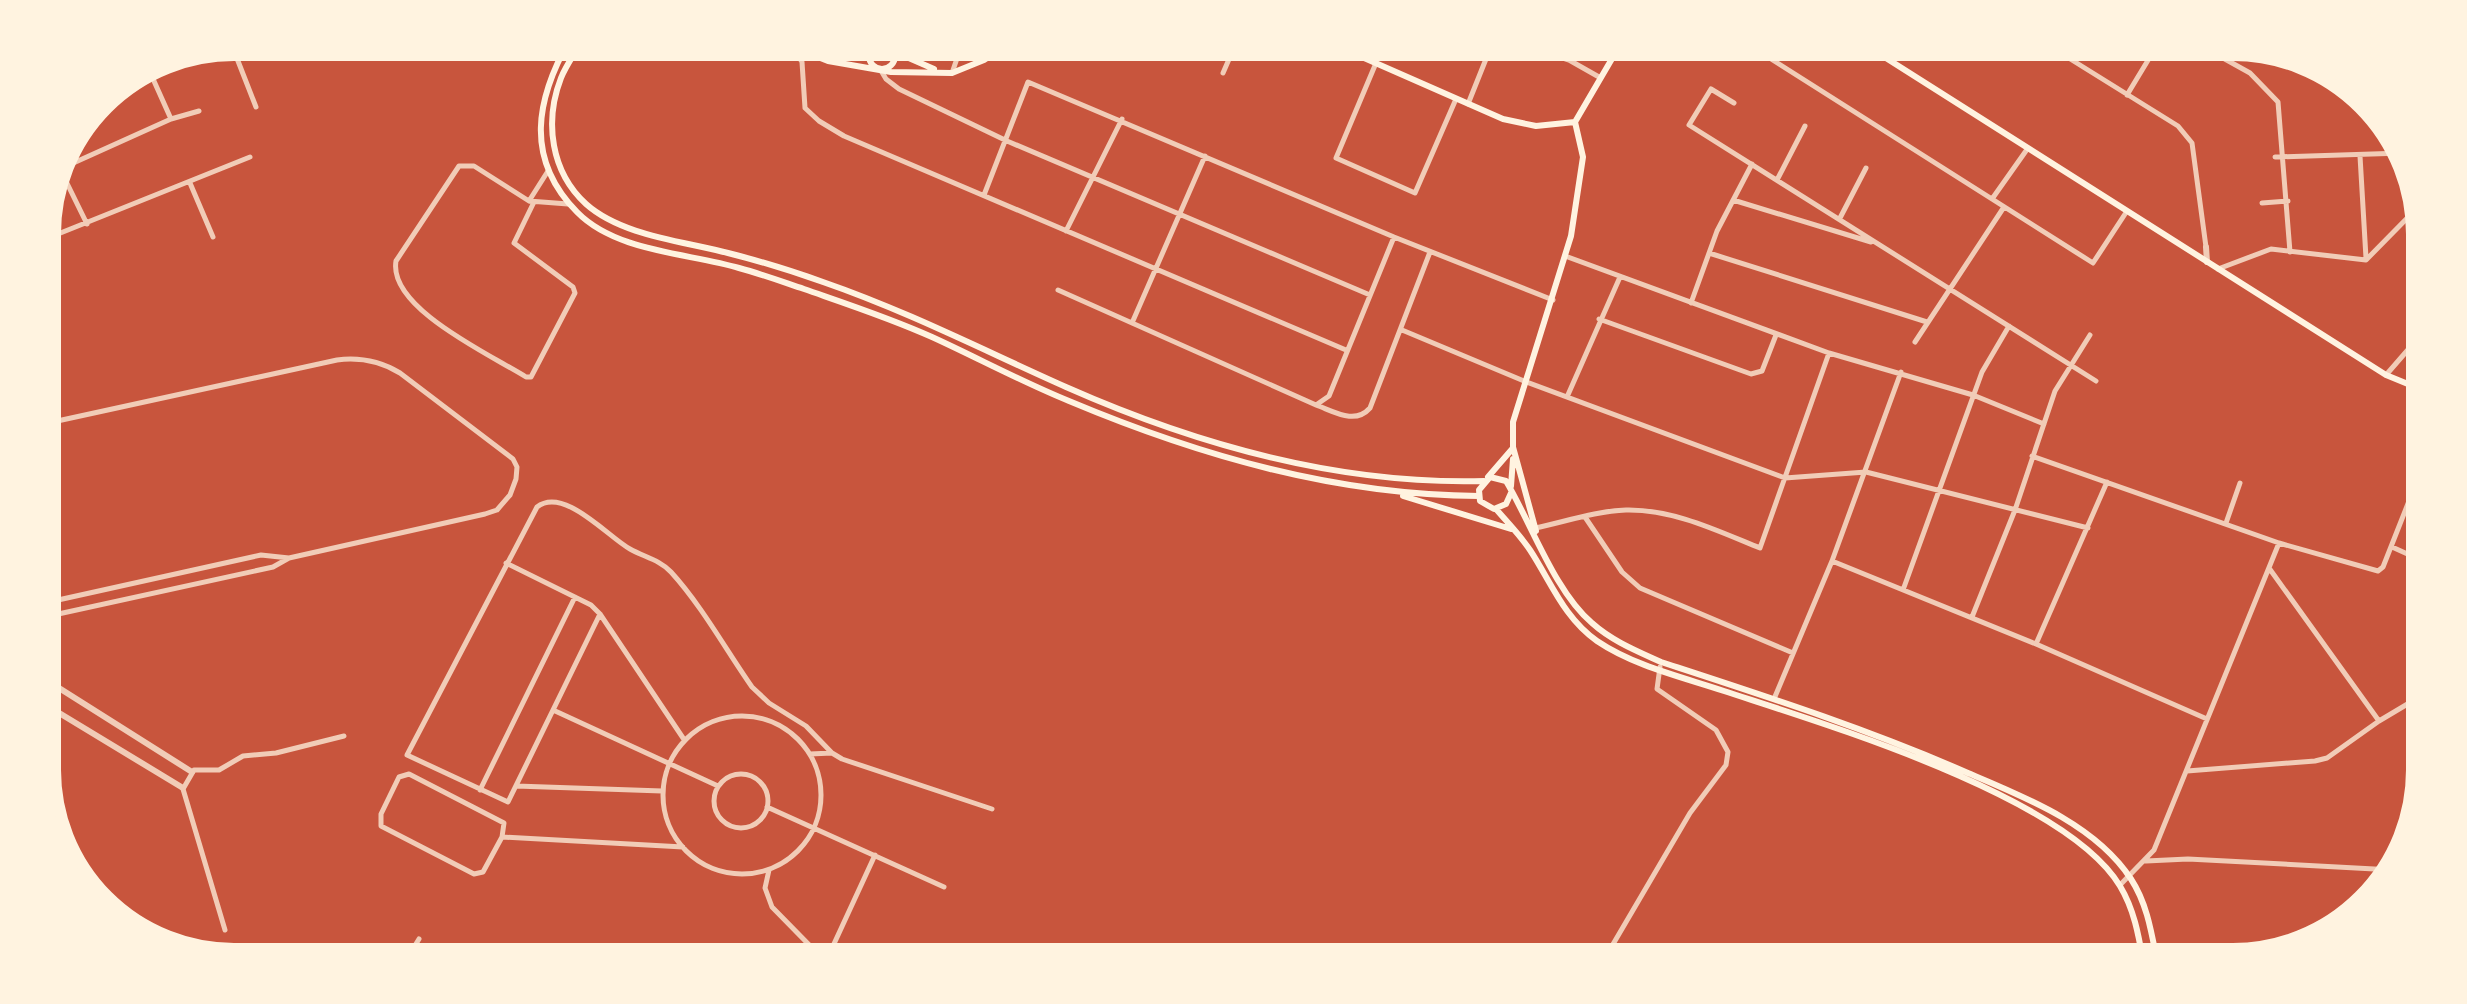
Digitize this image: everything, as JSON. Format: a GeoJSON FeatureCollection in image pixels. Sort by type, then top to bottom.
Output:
{"type":"FeatureCollection","features":[{"type":"Feature","properties":{"kind":"main road"},"geometry":{"type":"LineString","coordinates":[[561,55],[551,72],[540,117],[543,154],[569,204],[586,220],[622,239],[739,268],[871,313],[1065,400],[1149,432],[1263,468],[1378,490],[1517,531]]}},
{"type":"Feature","properties":{"kind":"main road"},"geometry":{"type":"LineString","coordinates":[[575,55],[561,78],[551,135],[562,171],[573,190],[604,216],[625,226],[748,258],[856,294],[929,322],[1110,405],[1245,450],[1330,471],[1431,481],[1502,478],[1572,603],[1592,624],[1660,666]]}},
{"type":"Feature","properties":{"kind":"main road"},"geometry":{"type":"LineString","coordinates":[[813,55],[891,72],[952,73],[992,55]]}},
{"type":"Feature","properties":{"kind":"main road"},"geometry":{"type":"LineString","coordinates":[[871,55],[870,60],[880,69]]}},
{"type":"Feature","properties":{"kind":"main road"},"geometry":{"type":"LineString","coordinates":[[880,69],[888,67],[894,60],[893,55]]}},
{"type":"Feature","properties":{"kind":"main road"},"geometry":{"type":"LineString","coordinates":[[898,55],[940,71]]}},
{"type":"Feature","properties":{"kind":"main road"},"geometry":{"type":"LineString","coordinates":[[1358,55],[1503,119],[1536,126],[1575,122]]}},
{"type":"Feature","properties":{"kind":"main road"},"geometry":{"type":"LineString","coordinates":[[1496,509],[1506,504],[1511,493],[1513,422],[1565,256],[1583,157],[1575,122],[1614,55]]}},
{"type":"Feature","properties":{"kind":"main road"},"geometry":{"type":"LineString","coordinates":[[1882,55],[2386,376],[2412,386]]}},
{"type":"Feature","properties":{"kind":"main road"},"geometry":{"type":"LineString","coordinates":[[1513,448],[1484,481],[1479,496],[1484,505],[1496,509],[1517,531],[1579,626],[1598,642],[1660,666],[1886,738],[2047,810],[2111,855],[2130,877],[2150,922],[2155,949]]}},
{"type":"Feature","properties":{"kind":"main road"},"geometry":{"type":"LineString","coordinates":[[1513,448],[1544,550]]}},
{"type":"Feature","properties":{"kind":"main road"},"geometry":{"type":"LineString","coordinates":[[1378,490],[1479,496]]}},
{"type":"Feature","properties":{"kind":"main road"},"geometry":{"type":"LineString","coordinates":[[1773,703],[1918,759],[2064,831],[2095,855],[2120,885],[2134,915],[2141,949]]}},
{"type":"Feature","properties":{"kind":"street"},"geometry":{"type":"LineString","coordinates":[[236,55],[256,107]]}},
{"type":"Feature","properties":{"kind":"street"},"geometry":{"type":"LineString","coordinates":[[797,55],[802,62],[805,108],[818,122],[1346,350]]}},
{"type":"Feature","properties":{"kind":"street"},"geometry":{"type":"LineString","coordinates":[[952,73],[958,55]]}},
{"type":"Feature","properties":{"kind":"street"},"geometry":{"type":"LineString","coordinates":[[1223,73],[1231,55]]}},
{"type":"Feature","properties":{"kind":"street"},"geometry":{"type":"LineString","coordinates":[[1468,104],[1488,55]]}},
{"type":"Feature","properties":{"kind":"street"},"geometry":{"type":"LineString","coordinates":[[1553,55],[1600,76]]}},
{"type":"Feature","properties":{"kind":"street"},"geometry":{"type":"LineString","coordinates":[[1766,55],[2093,263],[2128,211]]}},
{"type":"Feature","properties":{"kind":"street"},"geometry":{"type":"LineString","coordinates":[[2064,55],[2178,126],[2192,144],[2208,262]]}},
{"type":"Feature","properties":{"kind":"street"},"geometry":{"type":"LineString","coordinates":[[2128,95],[2152,55]]}},
{"type":"Feature","properties":{"kind":"street"},"geometry":{"type":"LineString","coordinates":[[2218,55],[2250,73],[2278,102],[2290,252]]}},
{"type":"Feature","properties":{"kind":"street"},"geometry":{"type":"LineString","coordinates":[[1376,63],[1336,158],[1415,193],[1456,98]]}},
{"type":"Feature","properties":{"kind":"street"},"geometry":{"type":"LineString","coordinates":[[880,69],[899,88],[1007,141],[1370,295]]}},
{"type":"Feature","properties":{"kind":"street"},"geometry":{"type":"LineString","coordinates":[[151,75],[171,119]]}},
{"type":"Feature","properties":{"kind":"street"},"geometry":{"type":"LineString","coordinates":[[984,196],[1028,82],[1394,238],[1553,300]]}},
{"type":"Feature","properties":{"kind":"street"},"geometry":{"type":"LineString","coordinates":[[1734,103],[1711,89],[1688,124],[2096,381]]}},
{"type":"Feature","properties":{"kind":"street"},"geometry":{"type":"LineString","coordinates":[[69,165],[171,119],[199,111]]}},
{"type":"Feature","properties":{"kind":"street"},"geometry":{"type":"LineString","coordinates":[[1066,231],[1122,119]]}},
{"type":"Feature","properties":{"kind":"street"},"geometry":{"type":"LineString","coordinates":[[1777,180],[1805,126]]}},
{"type":"Feature","properties":{"kind":"street"},"geometry":{"type":"LineString","coordinates":[[1992,200],[2028,148]]}},
{"type":"Feature","properties":{"kind":"street"},"geometry":{"type":"LineString","coordinates":[[2275,156],[2393,154]]}},
{"type":"Feature","properties":{"kind":"street"},"geometry":{"type":"LineString","coordinates":[[1132,323],[1206,155]]}},
{"type":"Feature","properties":{"kind":"street"},"geometry":{"type":"LineString","coordinates":[[2360,156],[2366,260]]}},
{"type":"Feature","properties":{"kind":"street"},"geometry":{"type":"LineString","coordinates":[[55,236],[250,157]]}},
{"type":"Feature","properties":{"kind":"street"},"geometry":{"type":"LineString","coordinates":[[1690,304],[1752,164]]}},
{"type":"Feature","properties":{"kind":"street"},"geometry":{"type":"LineString","coordinates":[[549,169],[532,202],[514,243],[576,293],[532,377],[429,318],[400,287],[396,261],[459,166],[474,166],[532,202],[569,204]]}},
{"type":"Feature","properties":{"kind":"street"},"geometry":{"type":"LineString","coordinates":[[1839,220],[1866,168]]}},
{"type":"Feature","properties":{"kind":"street"},"geometry":{"type":"LineString","coordinates":[[64,178],[86,224]]}},
{"type":"Feature","properties":{"kind":"street"},"geometry":{"type":"LineString","coordinates":[[190,182],[213,236]]}},
{"type":"Feature","properties":{"kind":"street"},"geometry":{"type":"LineString","coordinates":[[1733,200],[1878,244]]}},
{"type":"Feature","properties":{"kind":"street"},"geometry":{"type":"LineString","coordinates":[[2262,203],[2288,201]]}},
{"type":"Feature","properties":{"kind":"street"},"geometry":{"type":"LineString","coordinates":[[1915,342],[2004,207]]}},
{"type":"Feature","properties":{"kind":"street"},"geometry":{"type":"LineString","coordinates":[[2366,260],[2410,214]]}},
{"type":"Feature","properties":{"kind":"street"},"geometry":{"type":"LineString","coordinates":[[1316,405],[1329,396],[1394,238]]}},
{"type":"Feature","properties":{"kind":"street"},"geometry":{"type":"LineString","coordinates":[[2218,269],[2272,250],[2366,260]]}},
{"type":"Feature","properties":{"kind":"street"},"geometry":{"type":"LineString","coordinates":[[1058,290],[1349,417],[1366,414],[1430,252]]}},
{"type":"Feature","properties":{"kind":"street"},"geometry":{"type":"LineString","coordinates":[[1709,254],[1927,322]]}},
{"type":"Feature","properties":{"kind":"street"},"geometry":{"type":"LineString","coordinates":[[1565,256],[1776,335],[1973,395],[2044,424]]}},
{"type":"Feature","properties":{"kind":"street"},"geometry":{"type":"LineString","coordinates":[[1567,397],[1620,277]]}},
{"type":"Feature","properties":{"kind":"street"},"geometry":{"type":"LineString","coordinates":[[1599,319],[1751,374],[1762,371],[1776,335]]}},
{"type":"Feature","properties":{"kind":"street"},"geometry":{"type":"LineString","coordinates":[[1904,590],[1982,372],[2009,326]]}},
{"type":"Feature","properties":{"kind":"street"},"geometry":{"type":"LineString","coordinates":[[1402,330],[1524,381],[1784,478],[1866,472],[2088,528]]}},
{"type":"Feature","properties":{"kind":"street"},"geometry":{"type":"LineString","coordinates":[[1972,617],[2015,510],[2055,391],[2090,335]]}},
{"type":"Feature","properties":{"kind":"street"},"geometry":{"type":"LineString","coordinates":[[2386,376],[2412,345]]}},
{"type":"Feature","properties":{"kind":"street"},"geometry":{"type":"LineString","coordinates":[[1535,528],[1626,510],[1661,513],[1760,548],[1829,353]]}},
{"type":"Feature","properties":{"kind":"street"},"geometry":{"type":"LineString","coordinates":[[55,422],[337,360],[362,359],[400,373],[504,448],[517,467],[510,494],[497,510],[289,558],[273,567],[55,615]]}},
{"type":"Feature","properties":{"kind":"street"},"geometry":{"type":"LineString","coordinates":[[1773,703],[1832,561],[1901,372]]}},
{"type":"Feature","properties":{"kind":"street"},"geometry":{"type":"LineString","coordinates":[[2032,456],[2279,543],[2378,571],[2384,567],[2412,494]]}},
{"type":"Feature","properties":{"kind":"street"},"geometry":{"type":"LineString","coordinates":[[2036,644],[2107,482]]}},
{"type":"Feature","properties":{"kind":"street"},"geometry":{"type":"LineString","coordinates":[[2226,522],[2240,483]]}},
{"type":"Feature","properties":{"kind":"street"},"geometry":{"type":"LineString","coordinates":[[600,614],[508,802],[407,755],[542,502],[555,502],[594,520],[630,549],[658,562],[674,575],[752,688],[806,726],[832,753]]}},
{"type":"Feature","properties":{"kind":"street"},"geometry":{"type":"LineString","coordinates":[[1585,517],[1622,572],[1640,588],[1794,654]]}},
{"type":"Feature","properties":{"kind":"street"},"geometry":{"type":"LineString","coordinates":[[2120,885],[2154,850],[2279,543]]}},
{"type":"Feature","properties":{"kind":"street"},"geometry":{"type":"LineString","coordinates":[[2392,546],[2412,556]]}},
{"type":"Feature","properties":{"kind":"street"},"geometry":{"type":"LineString","coordinates":[[55,601],[260,555],[289,558]]}},
{"type":"Feature","properties":{"kind":"street"},"geometry":{"type":"LineString","coordinates":[[1832,561],[2036,644],[2208,720]]}},
{"type":"Feature","properties":{"kind":"street"},"geometry":{"type":"LineString","coordinates":[[506,564],[600,614],[683,738]]}},
{"type":"Feature","properties":{"kind":"street"},"geometry":{"type":"LineString","coordinates":[[2269,568],[2379,721]]}},
{"type":"Feature","properties":{"kind":"street"},"geometry":{"type":"LineString","coordinates":[[480,790],[575,598]]}},
{"type":"Feature","properties":{"kind":"street"},"geometry":{"type":"LineString","coordinates":[[1610,949],[1690,813],[1726,764],[1728,752],[1716,730],[1657,689],[1660,666]]}},
{"type":"Feature","properties":{"kind":"street"},"geometry":{"type":"LineString","coordinates":[[55,685],[192,772],[219,770],[243,756],[276,753],[344,736]]}},
{"type":"Feature","properties":{"kind":"street"},"geometry":{"type":"LineString","coordinates":[[2187,771],[2328,758],[2412,701]]}},
{"type":"Feature","properties":{"kind":"street"},"geometry":{"type":"LineString","coordinates":[[553,710],[718,786]]}},
{"type":"Feature","properties":{"kind":"street"},"geometry":{"type":"LineString","coordinates":[[55,711],[183,788],[225,930]]}},
{"type":"Feature","properties":{"kind":"street"},"geometry":{"type":"LineString","coordinates":[[741,715],[768,720],[790,730],[810,754],[820,774],[822,802],[815,828],[795,855],[770,870],[747,876],[723,872],[695,860],[682,847],[665,817],[662,791],[668,763],[683,738],[714,720],[741,715]]}},
{"type":"Feature","properties":{"kind":"street"},"geometry":{"type":"LineString","coordinates":[[810,754],[832,753],[992,809]]}},
{"type":"Feature","properties":{"kind":"street"},"geometry":{"type":"LineString","coordinates":[[183,788],[192,772]]}},
{"type":"Feature","properties":{"kind":"street"},"geometry":{"type":"LineString","coordinates":[[408,774],[500,819],[505,827],[502,838],[486,870],[474,874],[384,830],[380,818],[399,777],[408,774]]}},
{"type":"Feature","properties":{"kind":"street"},"geometry":{"type":"LineString","coordinates":[[733,775],[752,776],[765,788],[767,807],[762,818],[742,828],[730,826],[714,808],[718,786],[733,775]]}},
{"type":"Feature","properties":{"kind":"street"},"geometry":{"type":"LineString","coordinates":[[516,786],[662,791]]}},
{"type":"Feature","properties":{"kind":"street"},"geometry":{"type":"LineString","coordinates":[[767,807],[944,887]]}},
{"type":"Feature","properties":{"kind":"street"},"geometry":{"type":"LineString","coordinates":[[502,838],[682,847]]}},
{"type":"Feature","properties":{"kind":"street"},"geometry":{"type":"LineString","coordinates":[[830,949],[875,855]]}},
{"type":"Feature","properties":{"kind":"street"},"geometry":{"type":"LineString","coordinates":[[2145,862],[2199,860],[2382,869]]}},
{"type":"Feature","properties":{"kind":"street"},"geometry":{"type":"LineString","coordinates":[[770,870],[765,888],[772,907],[815,949]]}},
{"type":"Feature","properties":{"kind":"street"},"geometry":{"type":"LineString","coordinates":[[412,949],[418,939]]}}]}
